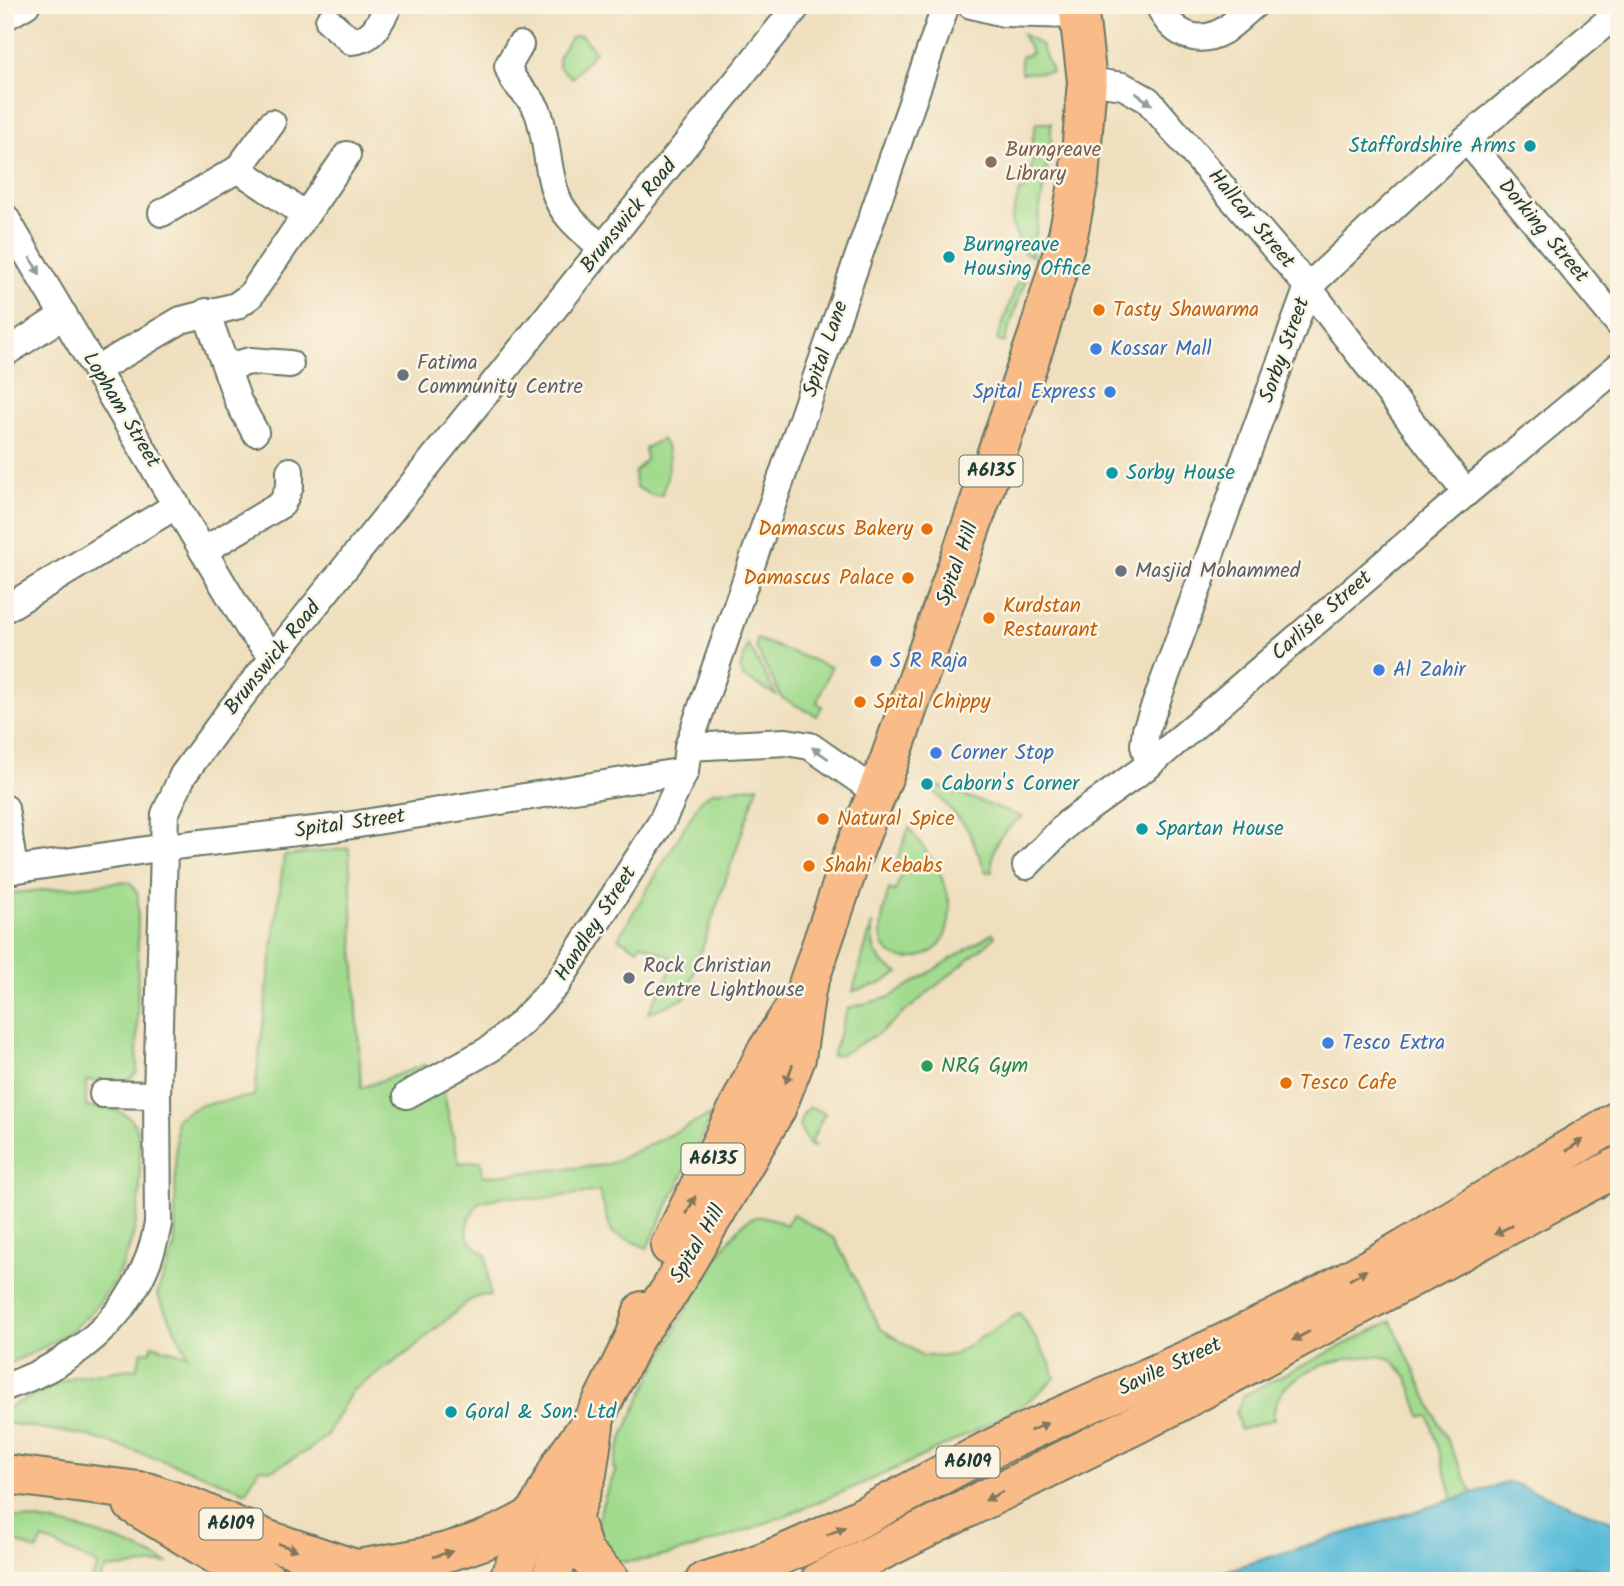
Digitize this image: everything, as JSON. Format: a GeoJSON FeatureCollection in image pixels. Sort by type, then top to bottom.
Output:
{"type":"FeatureCollection","features":[{"type":"Feature","properties":{"kind":"main road","name":"Spital Hill"},"geometry":{"type":"LineString","coordinates":[[508,1581],[535,1516],[562,1463],[595,1417],[636,1335],[669,1292],[776,1109],[796,1058],[806,990],[1042,323],[1068,235],[1079,179],[1087,81],[1078,10]]}},
{"type":"Feature","properties":{"kind":"main road","name":"Savile Street"},"geometry":{"type":"LineString","coordinates":[[705,1581],[774,1558],[857,1522],[995,1447],[1303,1305],[1432,1233],[1619,1119]]}},
{"type":"Feature","properties":{"kind":"main road","name":"Savile Street"},"geometry":{"type":"LineString","coordinates":[[820,1581],[1177,1404],[1619,1166]]}},
{"type":"Feature","properties":{"kind":"main road","name":"Spital Hill"},"geometry":{"type":"LineString","coordinates":[[550,1581],[587,1474],[595,1417]]}},
{"type":"Feature","properties":{"kind":"main road","name":"A6109"},"geometry":{"type":"LineString","coordinates":[[5,1474],[59,1478],[108,1489],[159,1496],[351,1570],[391,1581]]}},
{"type":"Feature","properties":{"kind":"main road","name":"A6109"},"geometry":{"type":"LineString","coordinates":[[108,1489],[220,1557],[268,1581]]}},
{"type":"Feature","properties":{"kind":"main road","name":"A6109"},"geometry":{"type":"LineString","coordinates":[[351,1570],[436,1557],[504,1534],[535,1516]]}},
{"type":"Feature","properties":{"kind":"main road"},"geometry":{"type":"LineString","coordinates":[[573,1520],[584,1553],[611,1581]]}},
{"type":"Feature","properties":{"kind":"street"},"geometry":{"type":"LineString","coordinates":[[5,18],[26,5]]}},
{"type":"Feature","properties":{"kind":"street"},"geometry":{"type":"LineString","coordinates":[[329,21],[351,41],[363,40],[371,36],[389,5]]}},
{"type":"Feature","properties":{"kind":"street","name":"Brunswick Road"},"geometry":{"type":"LineString","coordinates":[[5,1387],[35,1377],[86,1345],[120,1310],[138,1284],[158,1224],[157,1095],[165,814],[183,775],[798,5]]}},
{"type":"Feature","properties":{"kind":"street","name":"Spital Lane"},"geometry":{"type":"LineString","coordinates":[[707,692],[946,5]]}},
{"type":"Feature","properties":{"kind":"street"},"geometry":{"type":"LineString","coordinates":[[971,5],[1003,13],[1078,10]]}},
{"type":"Feature","properties":{"kind":"street"},"geometry":{"type":"LineString","coordinates":[[1163,15],[1188,37],[1222,32],[1254,5]]}},
{"type":"Feature","properties":{"kind":"street","name":"Sorby Street"},"geometry":{"type":"LineString","coordinates":[[1149,765],[1144,745],[1146,730],[1308,287],[1466,139],[1619,12]]}},
{"type":"Feature","properties":{"kind":"street"},"geometry":{"type":"LineString","coordinates":[[520,45],[508,66],[512,82],[527,94],[539,114],[558,201],[570,219],[602,248]]}},
{"type":"Feature","properties":{"kind":"street","name":"Hallcar Street"},"geometry":{"type":"LineString","coordinates":[[1087,81],[1123,86],[1148,100],[1308,287],[1466,493]]}},
{"type":"Feature","properties":{"kind":"street"},"geometry":{"type":"LineString","coordinates":[[162,213],[238,169],[272,123]]}},
{"type":"Feature","properties":{"kind":"street","name":"Dorking Street"},"geometry":{"type":"LineString","coordinates":[[1466,139],[1619,324]]}},
{"type":"Feature","properties":{"kind":"street"},"geometry":{"type":"LineString","coordinates":[[98,369],[181,320],[236,306],[250,296],[347,155]]}},
{"type":"Feature","properties":{"kind":"street"},"geometry":{"type":"LineString","coordinates":[[238,169],[304,214]]}},
{"type":"Feature","properties":{"kind":"street","name":"Lopham Street"},"geometry":{"type":"LineString","coordinates":[[5,217],[98,369],[249,628],[263,645],[277,654]]}},
{"type":"Feature","properties":{"kind":"street"},"geometry":{"type":"LineString","coordinates":[[206,312],[238,401],[255,432]]}},
{"type":"Feature","properties":{"kind":"street"},"geometry":{"type":"LineString","coordinates":[[5,353],[64,315]]}},
{"type":"Feature","properties":{"kind":"street"},"geometry":{"type":"LineString","coordinates":[[228,367],[250,361],[290,364]]}},
{"type":"Feature","properties":{"kind":"street","name":"Carlisle Street"},"geometry":{"type":"LineString","coordinates":[[1026,866],[1068,823],[1149,765],[1466,493],[1619,366]]}},
{"type":"Feature","properties":{"kind":"street"},"geometry":{"type":"LineString","coordinates":[[203,551],[282,504],[290,486],[290,471]]}},
{"type":"Feature","properties":{"kind":"street"},"geometry":{"type":"LineString","coordinates":[[5,609],[177,505]]}},
{"type":"Feature","properties":{"kind":"street","name":"Handley Street"},"geometry":{"type":"LineString","coordinates":[[407,1095],[490,1049],[521,1023],[552,990],[661,823],[687,759],[707,692]]}},
{"type":"Feature","properties":{"kind":"street","name":"Spital Street"},"geometry":{"type":"LineString","coordinates":[[5,808],[9,870],[166,847],[340,827],[786,742],[810,746],[876,792]]}},
{"type":"Feature","properties":{"kind":"street"},"geometry":{"type":"LineString","coordinates":[[103,1094],[157,1095]]}},
{"type":"Feature","properties":{"kind":"green space"},"geometry":{"type":"Polygon","coordinates":[[[1022,34],[1041,45],[1052,72],[1021,73],[1021,57],[1032,53],[1022,34]]]}},
{"type":"Feature","properties":{"kind":"green space"},"geometry":{"type":"Polygon","coordinates":[[[581,35],[595,51],[572,78],[559,67],[558,58],[571,37],[581,35]]]}},
{"type":"Feature","properties":{"kind":"green space"},"geometry":{"type":"Polygon","coordinates":[[[1036,123],[1051,123],[1051,142],[1032,256],[1024,253],[1011,222],[1020,190],[1024,191],[1037,148],[1031,146],[1036,123]]]}},
{"type":"Feature","properties":{"kind":"green space"},"geometry":{"type":"Polygon","coordinates":[[[1026,279],[1004,343],[997,340],[1017,283],[1026,279]]]}},
{"type":"Feature","properties":{"kind":"green space"},"geometry":{"type":"Polygon","coordinates":[[[662,439],[668,452],[668,473],[662,495],[651,495],[636,487],[634,473],[646,460],[645,448],[662,439]]]}},
{"type":"Feature","properties":{"kind":"green space"},"geometry":{"type":"Polygon","coordinates":[[[757,639],[831,667],[817,703],[822,706],[817,716],[782,698],[756,648],[757,639]]]}},
{"type":"Feature","properties":{"kind":"green space"},"geometry":{"type":"Polygon","coordinates":[[[748,644],[776,695],[743,677],[740,668],[748,644]]]}},
{"type":"Feature","properties":{"kind":"green space"},"geometry":{"type":"Polygon","coordinates":[[[925,781],[1022,817],[998,840],[993,854],[992,872],[986,872],[968,829],[925,781]]]}},
{"type":"Feature","properties":{"kind":"green space"},"geometry":{"type":"Polygon","coordinates":[[[758,786],[685,998],[648,1013],[676,960],[641,943],[638,949],[618,938],[701,800],[712,792],[758,786]]]}},
{"type":"Feature","properties":{"kind":"green space"},"geometry":{"type":"Polygon","coordinates":[[[909,828],[941,876],[950,909],[948,927],[940,944],[928,954],[912,959],[889,952],[884,946],[881,934],[889,889],[895,891],[903,870],[895,865],[909,828]]]}},
{"type":"Feature","properties":{"kind":"green space"},"geometry":{"type":"Polygon","coordinates":[[[349,848],[361,1088],[424,1065],[444,1094],[459,1163],[481,1161],[483,1176],[607,1165],[713,1114],[647,1248],[612,1233],[599,1191],[539,1199],[505,1196],[479,1202],[469,1218],[467,1232],[472,1243],[486,1255],[490,1296],[480,1295],[467,1302],[406,1354],[352,1391],[326,1436],[309,1450],[272,1470],[259,1468],[246,1492],[194,1471],[89,1436],[5,1423],[5,1409],[73,1377],[137,1368],[142,1351],[150,1352],[152,1345],[188,1355],[157,1295],[175,1244],[176,1119],[200,1105],[254,1096],[284,856],[349,848]]]}},
{"type":"Feature","properties":{"kind":"green space"},"geometry":{"type":"Polygon","coordinates":[[[131,883],[138,895],[137,1072],[128,1080],[86,1081],[86,1107],[118,1111],[134,1123],[138,1132],[140,1180],[133,1236],[120,1271],[89,1315],[56,1340],[5,1365],[5,894],[131,883]]]}},
{"type":"Feature","properties":{"kind":"green space"},"geometry":{"type":"Polygon","coordinates":[[[872,923],[872,940],[876,953],[885,964],[899,973],[877,985],[853,991],[872,923]]]}},
{"type":"Feature","properties":{"kind":"green space"},"geometry":{"type":"Polygon","coordinates":[[[993,933],[995,937],[882,1031],[840,1055],[832,1056],[848,1008],[890,997],[993,933]]]}},
{"type":"Feature","properties":{"kind":"green space"},"geometry":{"type":"Polygon","coordinates":[[[810,1107],[825,1113],[811,1142],[816,1146],[814,1147],[809,1145],[799,1126],[803,1114],[810,1107]]]}},
{"type":"Feature","properties":{"kind":"green space"},"geometry":{"type":"Polygon","coordinates":[[[793,1214],[835,1239],[880,1328],[923,1356],[953,1355],[1020,1313],[1050,1363],[1055,1378],[1026,1402],[992,1422],[813,1504],[685,1551],[637,1561],[609,1558],[598,1537],[599,1514],[616,1469],[613,1468],[625,1432],[666,1349],[703,1281],[737,1230],[750,1219],[760,1217],[786,1225],[793,1214]]]}},
{"type":"Feature","properties":{"kind":"green space"},"geometry":{"type":"Polygon","coordinates":[[[1391,1321],[1472,1493],[1510,1482],[1324,1581],[1194,1581],[1453,1499],[1429,1416],[1421,1417],[1408,1378],[1391,1359],[1357,1357],[1317,1367],[1299,1376],[1285,1388],[1276,1402],[1274,1419],[1240,1430],[1236,1412],[1244,1395],[1391,1321]]]}},
{"type":"Feature","properties":{"kind":"green space"},"geometry":{"type":"Polygon","coordinates":[[[5,1517],[48,1522],[89,1531],[167,1563],[105,1569],[100,1581],[91,1581],[98,1565],[43,1539],[37,1551],[5,1537],[5,1517]]]}},
{"type":"Feature","properties":{"kind":"green space"},"geometry":{"type":"Polygon","coordinates":[[[1572,1565],[1619,1576],[1619,1581],[1546,1581],[1560,1569],[1572,1565]]]}},
{"type":"Feature","properties":{"kind":"water"},"geometry":{"type":"Polygon","coordinates":[[[1510,1482],[1619,1524],[1619,1576],[1573,1567],[1564,1569],[1546,1581],[1194,1581],[1510,1482]]]}},
{"type":"Feature","properties":{"kind":"place","name":"Staffordshire Arms"},"geometry":{"type":"Point","coordinates":[1530,146]}},
{"type":"Feature","properties":{"kind":"place","name":"Burngreave Library"},"geometry":{"type":"Point","coordinates":[991,162]}},
{"type":"Feature","properties":{"kind":"place","name":"Burngreave Housing Office"},"geometry":{"type":"Point","coordinates":[949,257]}},
{"type":"Feature","properties":{"kind":"place","name":"Tasty Shawarma"},"geometry":{"type":"Point","coordinates":[1099,310]}},
{"type":"Feature","properties":{"kind":"place","name":"Kossar Mall"},"geometry":{"type":"Point","coordinates":[1096,349]}},
{"type":"Feature","properties":{"kind":"place","name":"Fatima Community Centre"},"geometry":{"type":"Point","coordinates":[403,375]}},
{"type":"Feature","properties":{"kind":"place","name":"Spital Express"},"geometry":{"type":"Point","coordinates":[1110,392]}},
{"type":"Feature","properties":{"kind":"place","name":"Sorby House"},"geometry":{"type":"Point","coordinates":[1112,473]}},
{"type":"Feature","properties":{"kind":"place","name":"Damascus Bakery"},"geometry":{"type":"Point","coordinates":[927,529]}},
{"type":"Feature","properties":{"kind":"place","name":"Masjid Mohammed"},"geometry":{"type":"Point","coordinates":[1121,571]}},
{"type":"Feature","properties":{"kind":"place","name":"Damascus Palace"},"geometry":{"type":"Point","coordinates":[908,578]}},
{"type":"Feature","properties":{"kind":"place","name":"Kurdstan Restaurant"},"geometry":{"type":"Point","coordinates":[989,618]}},
{"type":"Feature","properties":{"kind":"place","name":"S R Raja"},"geometry":{"type":"Point","coordinates":[876,661]}},
{"type":"Feature","properties":{"kind":"place","name":"Al Zahir"},"geometry":{"type":"Point","coordinates":[1379,670]}},
{"type":"Feature","properties":{"kind":"place","name":"Spital Chippy"},"geometry":{"type":"Point","coordinates":[860,702]}},
{"type":"Feature","properties":{"kind":"place","name":"Corner Stop"},"geometry":{"type":"Point","coordinates":[936,753]}},
{"type":"Feature","properties":{"kind":"place","name":"Caborn's Corner"},"geometry":{"type":"Point","coordinates":[927,784]}},
{"type":"Feature","properties":{"kind":"place","name":"Natural Spice"},"geometry":{"type":"Point","coordinates":[823,819]}},
{"type":"Feature","properties":{"kind":"place","name":"Spartan House"},"geometry":{"type":"Point","coordinates":[1142,829]}},
{"type":"Feature","properties":{"kind":"place","name":"Shahi Kebabs"},"geometry":{"type":"Point","coordinates":[809,866]}},
{"type":"Feature","properties":{"kind":"place","name":"Rock Christian Centre Lighthouse"},"geometry":{"type":"Point","coordinates":[629,978]}},
{"type":"Feature","properties":{"kind":"place","name":"Tesco Extra"},"geometry":{"type":"Point","coordinates":[1328,1043]}},
{"type":"Feature","properties":{"kind":"place","name":"NRG Gym"},"geometry":{"type":"Point","coordinates":[927,1066]}},
{"type":"Feature","properties":{"kind":"place","name":"Tesco Cafe"},"geometry":{"type":"Point","coordinates":[1286,1083]}},
{"type":"Feature","properties":{"kind":"place","name":"Goral & Son. Ltd"},"geometry":{"type":"Point","coordinates":[451,1412]}}]}
